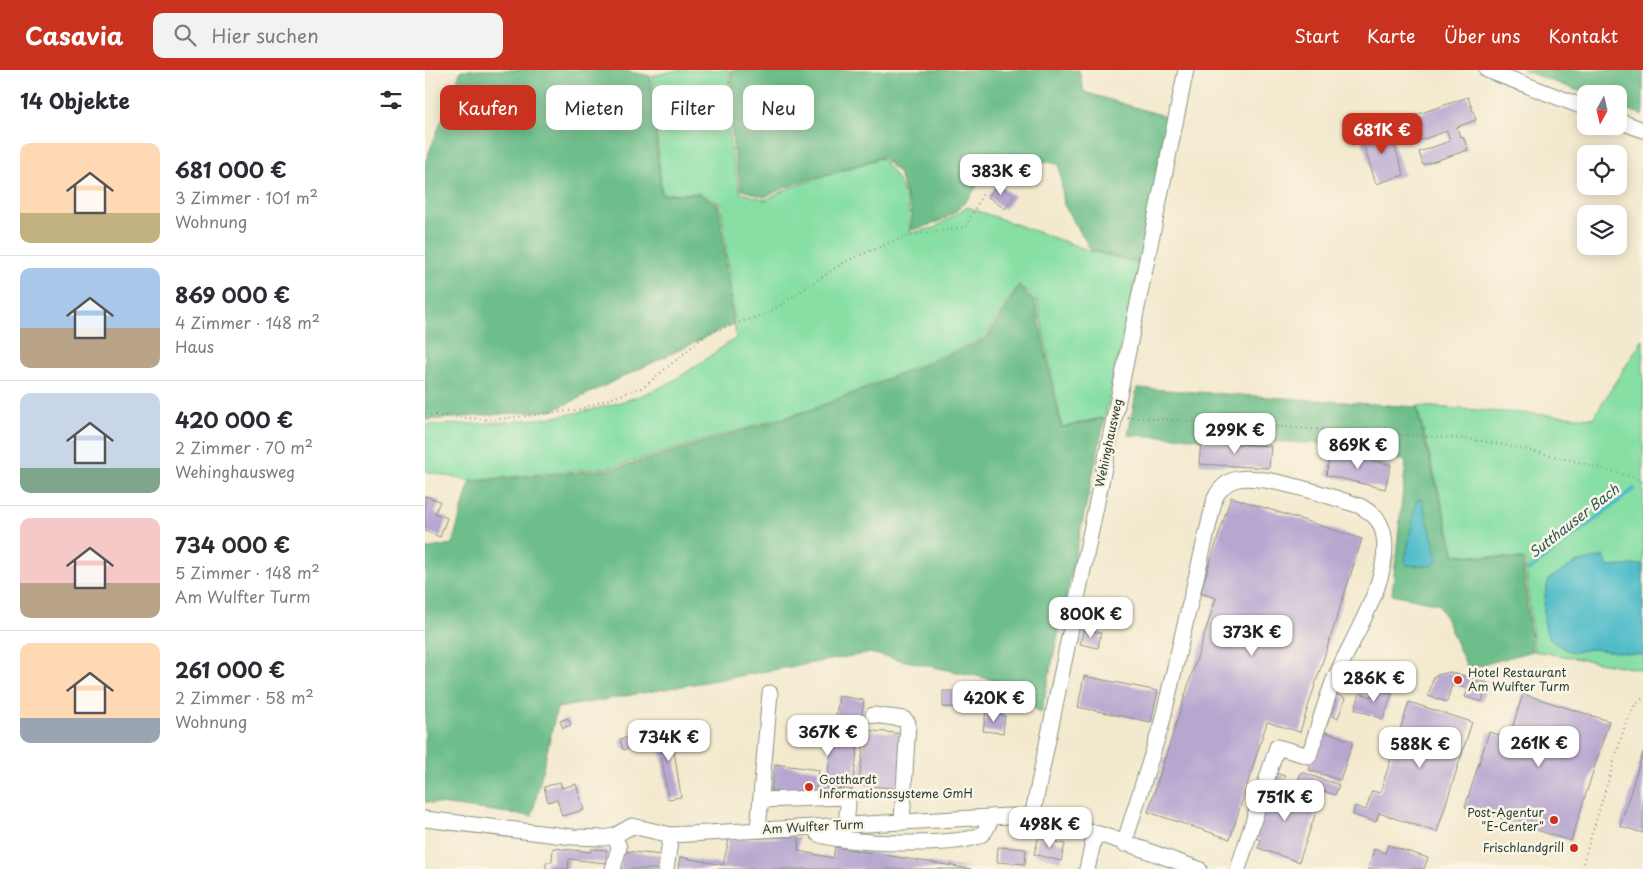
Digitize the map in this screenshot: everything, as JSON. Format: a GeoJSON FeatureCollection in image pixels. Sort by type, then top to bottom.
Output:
{"type":"FeatureCollection","features":[{"type":"Feature","properties":{"kind":"street","name":"Wehinghausweg"},"geometry":{"type":"LineString","coordinates":[[1032,817],[1186,70]]}},
{"type":"Feature","properties":{"kind":"street"},"geometry":{"type":"LineString","coordinates":[[1487,70],[1577,105]]}},
{"type":"Feature","properties":{"kind":"street"},"geometry":{"type":"LineString","coordinates":[[1627,123],[1643,130]]}},
{"type":"Feature","properties":{"kind":"street"},"geometry":{"type":"LineString","coordinates":[[1124,844],[1163,716],[1215,498],[1219,489],[1225,484],[1237,479],[1257,478],[1360,506],[1373,514],[1381,526],[1386,555],[1366,616],[1335,679],[1309,756],[1277,747],[1238,869]]}},
{"type":"Feature","properties":{"kind":"street"},"geometry":{"type":"LineString","coordinates":[[759,830],[770,693]]}},
{"type":"Feature","properties":{"kind":"street"},"geometry":{"type":"LineString","coordinates":[[873,715],[904,719],[908,723],[902,822]]}},
{"type":"Feature","properties":{"kind":"street"},"geometry":{"type":"LineString","coordinates":[[761,800],[846,796],[848,802],[845,826]]}},
{"type":"Feature","properties":{"kind":"street"},"geometry":{"type":"LineString","coordinates":[[815,827],[818,834],[835,839],[909,843],[969,840],[985,832],[991,817]]}},
{"type":"Feature","properties":{"kind":"street","name":"Am Wulfter Turm"},"geometry":{"type":"LineString","coordinates":[[425,819],[573,837],[603,838],[614,836],[632,826],[671,834],[991,817],[1032,817],[1057,822],[1199,869]]}},
{"type":"Feature","properties":{"kind":"street"},"geometry":{"type":"LineString","coordinates":[[666,869],[671,834]]}},
{"type":"Feature","properties":{"kind":"street"},"geometry":{"type":"LineString","coordinates":[[1087,869],[1095,834]]}},
{"type":"Feature","properties":{"kind":"street"},"geometry":{"type":"LineString","coordinates":[[613,869],[619,848],[614,836]]}},
{"type":"Feature","properties":{"kind":"path"},"geometry":{"type":"LineString","coordinates":[[425,414],[491,420],[577,410],[644,387],[708,333],[768,313],[846,261],[904,237],[965,227],[983,194]]}},
{"type":"Feature","properties":{"kind":"path"},"geometry":{"type":"LineString","coordinates":[[1114,416],[1467,439],[1561,457],[1633,477],[1643,482]]}},
{"type":"Feature","properties":{"kind":"path"},"geometry":{"type":"LineString","coordinates":[[1583,863],[1627,719],[1635,706],[1643,698]]}},
{"type":"Feature","properties":{"kind":"green space"},"geometry":{"type":"Polygon","coordinates":[[[461,70],[621,70],[650,76],[652,130],[655,130],[661,195],[699,194],[719,205],[733,324],[554,410],[425,420],[425,163],[440,124],[440,130],[536,130],[536,85],[455,85],[461,70]]]}},
{"type":"Feature","properties":{"kind":"green space"},"geometry":{"type":"Polygon","coordinates":[[[677,70],[729,70],[729,85],[653,85],[652,76],[677,70]]]}},
{"type":"Feature","properties":{"kind":"green space"},"geometry":{"type":"Polygon","coordinates":[[[731,70],[1079,70],[1084,92],[1171,118],[1140,263],[1091,250],[1064,205],[1059,164],[996,154],[964,204],[943,219],[911,230],[912,213],[899,174],[882,157],[786,187],[765,197],[742,190],[735,159],[732,131],[733,85],[731,85],[731,70]]]}},
{"type":"Feature","properties":{"kind":"green space"},"geometry":{"type":"Polygon","coordinates":[[[1522,70],[1643,70],[1643,115],[1627,109],[1627,85],[1577,85],[1577,90],[1522,70]]]}},
{"type":"Feature","properties":{"kind":"green space"},"geometry":{"type":"Polygon","coordinates":[[[657,130],[729,130],[736,177],[741,193],[766,200],[787,189],[881,158],[895,175],[904,192],[909,211],[910,233],[934,228],[967,207],[1091,251],[1139,264],[1105,417],[1062,427],[1037,299],[1019,285],[983,339],[812,409],[613,467],[468,481],[425,471],[425,425],[485,423],[544,418],[574,414],[631,399],[668,384],[736,338],[721,204],[699,193],[662,194],[657,130]]]}},
{"type":"Feature","properties":{"kind":"green space"},"geometry":{"type":"Polygon","coordinates":[[[1019,287],[1035,300],[1061,428],[1105,418],[1041,713],[999,681],[869,653],[557,708],[532,816],[425,802],[425,549],[452,544],[470,482],[614,469],[813,410],[985,340],[1019,287]]]}},
{"type":"Feature","properties":{"kind":"green space"},"geometry":{"type":"Polygon","coordinates":[[[1643,339],[1643,670],[1534,651],[1525,559],[1455,554],[1417,406],[1593,418],[1643,339]]]}},
{"type":"Feature","properties":{"kind":"green space"},"geometry":{"type":"Polygon","coordinates":[[[1137,388],[1416,407],[1454,555],[1523,560],[1532,651],[1468,669],[1439,604],[1392,594],[1406,461],[1328,444],[1128,435],[1137,388]]]}},
{"type":"Feature","properties":{"kind":"water"},"geometry":{"type":"Polygon","coordinates":[[[1422,500],[1437,554],[1436,563],[1433,566],[1407,565],[1405,561],[1416,501],[1422,500]]]}},
{"type":"Feature","properties":{"kind":"water"},"geometry":{"type":"Polygon","coordinates":[[[1604,556],[1608,567],[1643,564],[1643,655],[1590,649],[1572,653],[1553,642],[1547,634],[1544,610],[1549,579],[1575,563],[1604,556]]]}},
{"type":"Feature","properties":{"kind":"building"},"geometry":{"type":"Polygon","coordinates":[[[1468,97],[1476,120],[1457,127],[1460,137],[1463,136],[1468,150],[1423,165],[1419,152],[1450,141],[1447,131],[1415,142],[1407,118],[1468,97]]]}},
{"type":"Feature","properties":{"kind":"building"},"geometry":{"type":"Polygon","coordinates":[[[1388,126],[1404,175],[1376,184],[1360,134],[1388,126]]]}},
{"type":"Feature","properties":{"kind":"building"},"geometry":{"type":"Polygon","coordinates":[[[997,184],[1014,196],[1005,209],[988,197],[997,184]]]}},
{"type":"Feature","properties":{"kind":"building"},"geometry":{"type":"Polygon","coordinates":[[[1201,442],[1271,446],[1269,468],[1199,464],[1201,442]]]}},
{"type":"Feature","properties":{"kind":"building"},"geometry":{"type":"Polygon","coordinates":[[[1331,451],[1391,465],[1385,489],[1326,475],[1331,451]]]}},
{"type":"Feature","properties":{"kind":"building"},"geometry":{"type":"Polygon","coordinates":[[[425,496],[440,501],[435,513],[447,518],[440,537],[425,531],[425,496]]]}},
{"type":"Feature","properties":{"kind":"building"},"geometry":{"type":"Polygon","coordinates":[[[1231,497],[1362,539],[1300,732],[1267,722],[1230,839],[1148,812],[1216,598],[1200,593],[1231,497]]]}},
{"type":"Feature","properties":{"kind":"building"},"geometry":{"type":"Polygon","coordinates":[[[1084,629],[1101,633],[1098,648],[1080,644],[1084,629]]]}},
{"type":"Feature","properties":{"kind":"building"},"geometry":{"type":"Polygon","coordinates":[[[1450,672],[1488,683],[1482,702],[1465,697],[1468,689],[1452,684],[1447,702],[1428,696],[1434,676],[1450,672]]]}},
{"type":"Feature","properties":{"kind":"building"},"geometry":{"type":"Polygon","coordinates":[[[1084,676],[1158,691],[1151,722],[1078,707],[1084,676]]]}},
{"type":"Feature","properties":{"kind":"building"},"geometry":{"type":"Polygon","coordinates":[[[1374,688],[1392,694],[1383,719],[1355,709],[1360,693],[1371,697],[1374,688]]]}},
{"type":"Feature","properties":{"kind":"building"},"geometry":{"type":"Polygon","coordinates":[[[943,691],[984,691],[984,708],[943,707],[943,691]]]}},
{"type":"Feature","properties":{"kind":"building"},"geometry":{"type":"Polygon","coordinates":[[[1335,694],[1345,698],[1338,718],[1329,715],[1335,694]]]}},
{"type":"Feature","properties":{"kind":"building"},"geometry":{"type":"Polygon","coordinates":[[[1523,694],[1609,721],[1571,841],[1465,807],[1489,732],[1509,738],[1523,694]]]}},
{"type":"Feature","properties":{"kind":"building"},"geometry":{"type":"Polygon","coordinates":[[[839,696],[864,700],[852,790],[817,785],[816,797],[771,791],[775,764],[819,770],[818,777],[827,778],[839,696]]]}},
{"type":"Feature","properties":{"kind":"building"},"geometry":{"type":"Polygon","coordinates":[[[1409,702],[1472,722],[1437,832],[1379,813],[1376,822],[1353,815],[1355,806],[1366,810],[1372,791],[1380,793],[1409,702]]]}},
{"type":"Feature","properties":{"kind":"building"},"geometry":{"type":"Polygon","coordinates":[[[986,712],[1005,715],[1003,733],[983,731],[986,712]]]}},
{"type":"Feature","properties":{"kind":"building"},"geometry":{"type":"Polygon","coordinates":[[[568,718],[571,725],[563,728],[560,721],[568,718]]]}},
{"type":"Feature","properties":{"kind":"building"},"geometry":{"type":"Polygon","coordinates":[[[670,724],[681,797],[668,799],[657,726],[670,724]]]}},
{"type":"Feature","properties":{"kind":"building"},"geometry":{"type":"Polygon","coordinates":[[[865,730],[904,734],[898,789],[859,785],[865,730]]]}},
{"type":"Feature","properties":{"kind":"building"},"geometry":{"type":"Polygon","coordinates":[[[1322,731],[1353,741],[1340,780],[1309,770],[1322,731]]]}},
{"type":"Feature","properties":{"kind":"building"},"geometry":{"type":"Polygon","coordinates":[[[642,734],[644,745],[623,750],[620,739],[642,734]]]}},
{"type":"Feature","properties":{"kind":"building"},"geometry":{"type":"Polygon","coordinates":[[[1643,752],[1643,833],[1620,826],[1643,752]]]}},
{"type":"Feature","properties":{"kind":"building"},"geometry":{"type":"Polygon","coordinates":[[[1301,772],[1339,785],[1335,795],[1323,791],[1321,797],[1296,789],[1301,772]]]}},
{"type":"Feature","properties":{"kind":"building"},"geometry":{"type":"Polygon","coordinates":[[[1275,773],[1285,776],[1280,790],[1319,803],[1299,862],[1258,848],[1261,840],[1253,837],[1275,773]]]}},
{"type":"Feature","properties":{"kind":"building"},"geometry":{"type":"Polygon","coordinates":[[[560,782],[562,788],[576,784],[584,810],[562,816],[557,799],[548,802],[544,787],[560,782]]]}},
{"type":"Feature","properties":{"kind":"building"},"geometry":{"type":"Polygon","coordinates":[[[799,837],[798,851],[833,858],[835,847],[971,869],[678,869],[680,857],[723,865],[729,839],[799,837]]]}},
{"type":"Feature","properties":{"kind":"building"},"geometry":{"type":"Polygon","coordinates":[[[1039,837],[1065,844],[1061,861],[1034,854],[1039,837]]]}},
{"type":"Feature","properties":{"kind":"building"},"geometry":{"type":"Polygon","coordinates":[[[1388,845],[1428,858],[1424,869],[1368,869],[1374,849],[1385,853],[1388,845]]]}},
{"type":"Feature","properties":{"kind":"building"},"geometry":{"type":"Polygon","coordinates":[[[998,847],[1026,849],[1025,864],[997,862],[998,847]]]}},
{"type":"Feature","properties":{"kind":"building"},"geometry":{"type":"Polygon","coordinates":[[[553,848],[591,852],[591,849],[607,850],[606,863],[569,859],[568,869],[546,869],[546,862],[552,862],[553,848]]]}},
{"type":"Feature","properties":{"kind":"building"},"geometry":{"type":"Polygon","coordinates":[[[623,851],[662,855],[660,869],[620,869],[623,851]]]}},
{"type":"Feature","properties":{"kind":"waterway","name":"Sutthauser Bach"},"geometry":{"type":"LineString","coordinates":[[1529,570],[1634,489]]}},
{"type":"Feature","properties":{"kind":"place","name":"Hotel Restaurant Am Wulfter Turm"},"geometry":{"type":"Point","coordinates":[1458,680]}},
{"type":"Feature","properties":{"kind":"place","name":"Gotthardt Informationssysteme GmH"},"geometry":{"type":"Point","coordinates":[809,787]}},
{"type":"Feature","properties":{"kind":"place","name":"Post-Agentur \"E-Center\""},"geometry":{"type":"Point","coordinates":[1554,820]}},
{"type":"Feature","properties":{"kind":"place","name":"Frischlandgrill"},"geometry":{"type":"Point","coordinates":[1574,848]}}]}
